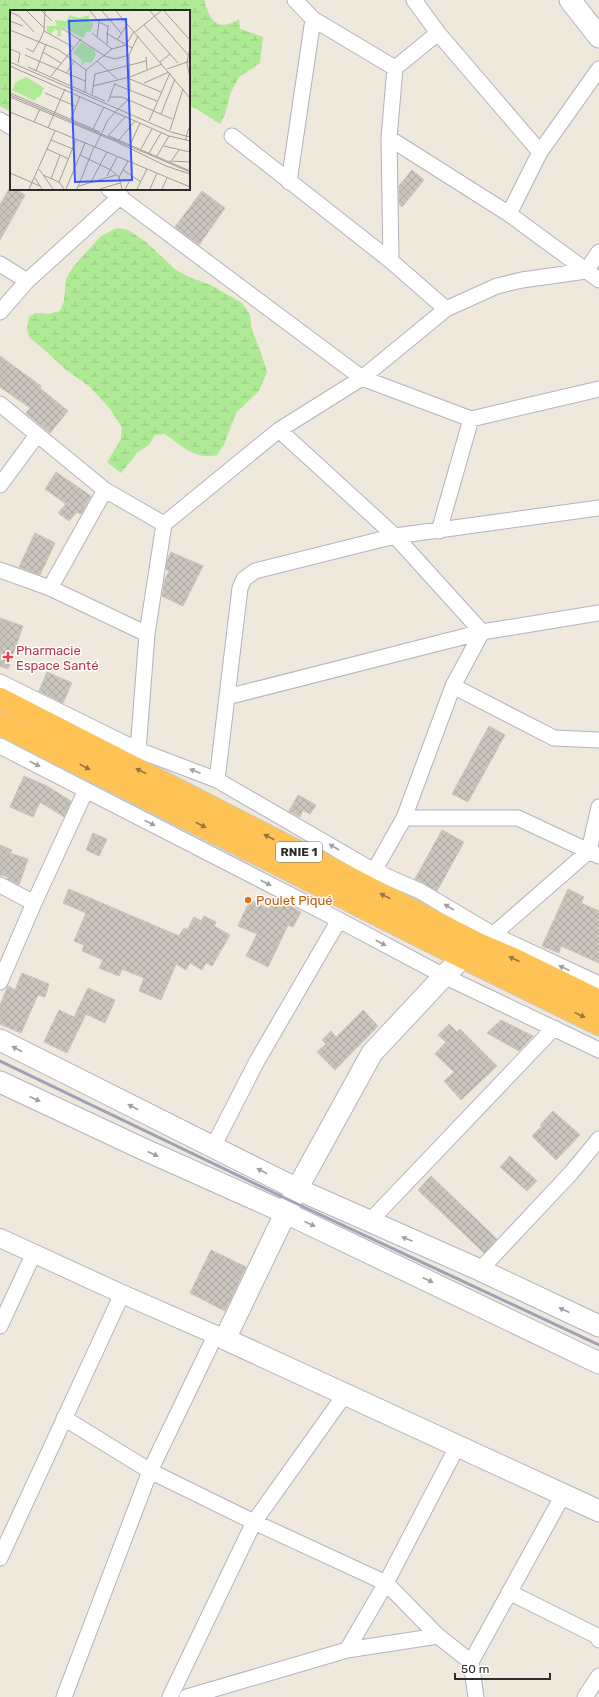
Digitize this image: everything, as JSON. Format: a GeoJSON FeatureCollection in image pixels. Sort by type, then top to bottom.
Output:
{"type":"FeatureCollection","features":[{"type":"Feature","properties":{"kind":"highway","name":"RNIE 1"},"geometry":{"type":"LineString","coordinates":[[0,699],[479,946],[599,1024]]}},
{"type":"Feature","properties":{"kind":"highway","name":"RNIE 1"},"geometry":{"type":"LineString","coordinates":[[0,724],[479,946],[511,958],[599,1001]]}},
{"type":"Feature","properties":{"kind":"main road"},"geometry":{"type":"LineString","coordinates":[[570,0],[599,36]]}},
{"type":"Feature","properties":{"kind":"main road"},"geometry":{"type":"LineString","coordinates":[[479,946],[444,976],[372,1053],[297,1189],[286,1213],[220,1337],[346,1393],[599,1511]]}},
{"type":"Feature","properties":{"kind":"main road"},"geometry":{"type":"LineString","coordinates":[[0,1040],[297,1189],[598,1324]]}},
{"type":"Feature","properties":{"kind":"main road"},"geometry":{"type":"LineString","coordinates":[[0,1082],[143,1149],[286,1213],[599,1363]]}},
{"type":"Feature","properties":{"kind":"street"},"geometry":{"type":"LineString","coordinates":[[295,0],[313,19],[395,68]]}},
{"type":"Feature","properties":{"kind":"street"},"geometry":{"type":"LineString","coordinates":[[414,0],[438,34],[540,152]]}},
{"type":"Feature","properties":{"kind":"street"},"geometry":{"type":"LineString","coordinates":[[290,182],[313,19]]}},
{"type":"Feature","properties":{"kind":"street"},"geometry":{"type":"LineString","coordinates":[[391,261],[389,138],[395,68],[438,34]]}},
{"type":"Feature","properties":{"kind":"street"},"geometry":{"type":"LineString","coordinates":[[509,214],[540,152],[599,69]]}},
{"type":"Feature","properties":{"kind":"street"},"geometry":{"type":"LineString","coordinates":[[0,120],[10,126]]}},
{"type":"Feature","properties":{"kind":"street"},"geometry":{"type":"LineString","coordinates":[[232,136],[391,261],[446,309]]}},
{"type":"Feature","properties":{"kind":"street"},"geometry":{"type":"LineString","coordinates":[[389,138],[509,214],[599,280]]}},
{"type":"Feature","properties":{"kind":"street"},"geometry":{"type":"LineString","coordinates":[[0,312],[27,281],[115,193],[362,378],[470,419],[599,389]]}},
{"type":"Feature","properties":{"kind":"street"},"geometry":{"type":"LineString","coordinates":[[138,750],[147,634],[164,524],[279,430],[362,378],[446,309],[497,286],[522,280],[586,271],[599,252]]}},
{"type":"Feature","properties":{"kind":"street"},"geometry":{"type":"LineString","coordinates":[[0,264],[27,281]]}},
{"type":"Feature","properties":{"kind":"street"},"geometry":{"type":"LineString","coordinates":[[0,404],[105,490],[164,524]]}},
{"type":"Feature","properties":{"kind":"street"},"geometry":{"type":"LineString","coordinates":[[438,531],[470,419]]}},
{"type":"Feature","properties":{"kind":"street"},"geometry":{"type":"LineString","coordinates":[[279,430],[395,536],[482,632]]}},
{"type":"Feature","properties":{"kind":"street"},"geometry":{"type":"LineString","coordinates":[[0,485],[37,435]]}},
{"type":"Feature","properties":{"kind":"street"},"geometry":{"type":"LineString","coordinates":[[50,588],[105,490]]}},
{"type":"Feature","properties":{"kind":"street"},"geometry":{"type":"LineString","coordinates":[[217,780],[240,588],[244,579],[255,571],[395,536],[599,508]]}},
{"type":"Feature","properties":{"kind":"street"},"geometry":{"type":"LineString","coordinates":[[0,570],[50,588],[147,634]]}},
{"type":"Feature","properties":{"kind":"street"},"geometry":{"type":"LineString","coordinates":[[227,697],[482,632],[599,613]]}},
{"type":"Feature","properties":{"kind":"street"},"geometry":{"type":"LineString","coordinates":[[374,871],[404,818],[453,686],[482,632]]}},
{"type":"Feature","properties":{"kind":"street"},"geometry":{"type":"LineString","coordinates":[[0,682],[138,750],[217,780],[374,871],[420,891],[479,946],[599,984]]}},
{"type":"Feature","properties":{"kind":"street"},"geometry":{"type":"LineString","coordinates":[[453,686],[554,738],[599,740]]}},
{"type":"Feature","properties":{"kind":"street"},"geometry":{"type":"LineString","coordinates":[[0,746],[339,920],[444,976],[599,1050]]}},
{"type":"Feature","properties":{"kind":"street"},"geometry":{"type":"LineString","coordinates":[[0,982],[34,903],[86,790]]}},
{"type":"Feature","properties":{"kind":"street"},"geometry":{"type":"LineString","coordinates":[[479,946],[594,854],[599,808]]}},
{"type":"Feature","properties":{"kind":"street"},"geometry":{"type":"LineString","coordinates":[[404,818],[518,818],[594,854]]}},
{"type":"Feature","properties":{"kind":"street"},"geometry":{"type":"LineString","coordinates":[[0,885],[34,903]]}},
{"type":"Feature","properties":{"kind":"street"},"geometry":{"type":"LineString","coordinates":[[213,1147],[257,1060],[339,920]]}},
{"type":"Feature","properties":{"kind":"street"},"geometry":{"type":"LineString","coordinates":[[369,1222],[554,1028]]}},
{"type":"Feature","properties":{"kind":"street"},"geometry":{"type":"LineString","coordinates":[[480,1270],[571,1173],[599,1140]]}},
{"type":"Feature","properties":{"kind":"street"},"geometry":{"type":"LineString","coordinates":[[0,1238],[220,1337],[150,1471],[64,1697]]}},
{"type":"Feature","properties":{"kind":"street"},"geometry":{"type":"LineString","coordinates":[[0,1326],[34,1253]]}},
{"type":"Feature","properties":{"kind":"street"},"geometry":{"type":"LineString","coordinates":[[0,1558],[122,1294]]}},
{"type":"Feature","properties":{"kind":"street"},"geometry":{"type":"LineString","coordinates":[[170,1697],[254,1522],[346,1393]]}},
{"type":"Feature","properties":{"kind":"street"},"geometry":{"type":"LineString","coordinates":[[64,1418],[150,1471],[254,1522],[386,1583],[438,1636],[471,1662]]}},
{"type":"Feature","properties":{"kind":"street"},"geometry":{"type":"LineString","coordinates":[[347,1650],[386,1583],[458,1445]]}},
{"type":"Feature","properties":{"kind":"street"},"geometry":{"type":"LineString","coordinates":[[476,1697],[471,1662],[563,1494]]}},
{"type":"Feature","properties":{"kind":"street"},"geometry":{"type":"LineString","coordinates":[[509,1592],[599,1637],[599,1640]]}},
{"type":"Feature","properties":{"kind":"street"},"geometry":{"type":"LineString","coordinates":[[187,1697],[347,1650],[438,1636]]}},
{"type":"Feature","properties":{"kind":"street"},"geometry":{"type":"LineString","coordinates":[[585,1697],[599,1676]]}},
{"type":"Feature","properties":{"kind":"green space"},"geometry":{"type":"Polygon","coordinates":[[[0,0],[204,0],[209,13],[216,22],[225,25],[239,19],[240,29],[263,37],[260,63],[239,77],[231,92],[225,114],[220,124],[197,109],[190,106],[190,10],[10,10],[10,111],[0,106],[0,0]]]}},
{"type":"Feature","properties":{"kind":"green space"},"geometry":{"type":"Polygon","coordinates":[[[117,228],[128,230],[146,242],[176,270],[189,277],[211,285],[242,303],[250,315],[252,330],[267,372],[259,391],[236,413],[224,445],[217,455],[202,456],[195,454],[165,434],[155,435],[149,445],[138,452],[121,473],[107,462],[121,439],[122,428],[111,410],[90,387],[65,369],[29,337],[27,328],[29,317],[35,313],[48,314],[60,311],[64,301],[66,279],[73,267],[101,236],[117,228]]]}},
{"type":"Feature","properties":{"kind":"building"},"geometry":{"type":"Polygon","coordinates":[[[412,170],[424,180],[402,207],[399,204],[399,186],[412,170]]]}},
{"type":"Feature","properties":{"kind":"building"},"geometry":{"type":"Polygon","coordinates":[[[10,187],[10,190],[17,190],[25,195],[0,240],[0,205],[10,187]]]}},
{"type":"Feature","properties":{"kind":"building"},"geometry":{"type":"Polygon","coordinates":[[[202,191],[225,208],[199,245],[175,227],[202,191]]]}},
{"type":"Feature","properties":{"kind":"building"},"geometry":{"type":"Polygon","coordinates":[[[0,356],[41,386],[40,388],[68,411],[50,433],[26,413],[30,408],[0,387],[0,356]]]}},
{"type":"Feature","properties":{"kind":"building"},"geometry":{"type":"Polygon","coordinates":[[[56,472],[91,496],[81,514],[77,512],[69,521],[58,513],[66,504],[45,489],[56,472]]]}},
{"type":"Feature","properties":{"kind":"building"},"geometry":{"type":"Polygon","coordinates":[[[35,533],[55,543],[40,575],[19,567],[35,533]]]}},
{"type":"Feature","properties":{"kind":"building"},"geometry":{"type":"Polygon","coordinates":[[[171,552],[203,566],[183,606],[162,596],[165,579],[169,571],[166,569],[167,561],[171,552]]]}},
{"type":"Feature","properties":{"kind":"building"},"geometry":{"type":"Polygon","coordinates":[[[0,618],[23,626],[8,669],[0,666],[0,618]]]}},
{"type":"Feature","properties":{"kind":"building"},"geometry":{"type":"Polygon","coordinates":[[[47,672],[72,683],[63,703],[39,691],[47,672]]]}},
{"type":"Feature","properties":{"kind":"building"},"geometry":{"type":"Polygon","coordinates":[[[489,726],[505,735],[468,802],[452,794],[489,726]]]}},
{"type":"Feature","properties":{"kind":"building"},"geometry":{"type":"Polygon","coordinates":[[[24,776],[47,786],[71,801],[64,817],[40,802],[33,817],[10,807],[24,776]]]}},
{"type":"Feature","properties":{"kind":"building"},"geometry":{"type":"Polygon","coordinates":[[[298,795],[316,805],[310,814],[303,810],[300,817],[289,811],[298,795]]]}},
{"type":"Feature","properties":{"kind":"building"},"geometry":{"type":"Polygon","coordinates":[[[442,830],[464,842],[437,891],[415,879],[442,830]]]}},
{"type":"Feature","properties":{"kind":"building"},"geometry":{"type":"Polygon","coordinates":[[[93,833],[107,839],[99,856],[86,850],[93,833]]]}},
{"type":"Feature","properties":{"kind":"building"},"geometry":{"type":"Polygon","coordinates":[[[0,845],[12,850],[10,853],[28,859],[19,885],[7,879],[8,877],[2,875],[0,876],[0,845]]]}},
{"type":"Feature","properties":{"kind":"building"},"geometry":{"type":"Polygon","coordinates":[[[69,889],[179,936],[184,928],[187,930],[194,917],[201,921],[204,916],[216,922],[214,926],[230,935],[212,966],[206,963],[202,970],[190,963],[186,970],[176,964],[161,1000],[139,991],[144,978],[122,969],[119,976],[99,968],[103,960],[82,951],[84,945],[74,941],[86,913],[63,903],[69,889]]]}},
{"type":"Feature","properties":{"kind":"building"},"geometry":{"type":"Polygon","coordinates":[[[568,889],[584,897],[581,903],[599,911],[599,963],[561,946],[559,953],[542,946],[568,889]]]}},
{"type":"Feature","properties":{"kind":"building"},"geometry":{"type":"Polygon","coordinates":[[[275,898],[301,912],[293,927],[288,925],[268,967],[246,956],[257,934],[238,926],[250,900],[269,909],[275,898]]]}},
{"type":"Feature","properties":{"kind":"building"},"geometry":{"type":"Polygon","coordinates":[[[22,973],[49,984],[45,997],[38,995],[21,1033],[0,1024],[0,1005],[8,986],[15,990],[22,973]]]}},
{"type":"Feature","properties":{"kind":"building"},"geometry":{"type":"Polygon","coordinates":[[[88,988],[115,1000],[105,1023],[86,1014],[67,1053],[44,1042],[59,1010],[74,1017],[88,988]]]}},
{"type":"Feature","properties":{"kind":"building"},"geometry":{"type":"Polygon","coordinates":[[[363,1010],[378,1026],[335,1070],[317,1052],[326,1044],[322,1040],[331,1031],[336,1037],[363,1010]]]}},
{"type":"Feature","properties":{"kind":"building"},"geometry":{"type":"Polygon","coordinates":[[[501,1020],[533,1036],[519,1051],[487,1033],[501,1020]]]}},
{"type":"Feature","properties":{"kind":"building"},"geometry":{"type":"Polygon","coordinates":[[[449,1024],[457,1032],[460,1029],[497,1066],[461,1100],[444,1081],[454,1072],[435,1054],[446,1042],[438,1035],[449,1024]]]}},
{"type":"Feature","properties":{"kind":"building"},"geometry":{"type":"Polygon","coordinates":[[[553,1111],[580,1135],[556,1160],[532,1136],[542,1126],[540,1125],[553,1111]]]}},
{"type":"Feature","properties":{"kind":"building"},"geometry":{"type":"Polygon","coordinates":[[[510,1156],[537,1181],[527,1191],[500,1167],[510,1156]]]}},
{"type":"Feature","properties":{"kind":"building"},"geometry":{"type":"Polygon","coordinates":[[[431,1176],[497,1239],[484,1253],[418,1190],[431,1176]]]}},
{"type":"Feature","properties":{"kind":"building"},"geometry":{"type":"Polygon","coordinates":[[[211,1250],[246,1267],[225,1311],[190,1293],[211,1250]]]}},
{"type":"Feature","properties":{"kind":"railway"},"geometry":{"type":"LineString","coordinates":[[0,1061],[291,1201],[599,1345]]}},
{"type":"Feature","properties":{"kind":"place","name":"Pharmacie Espace Santé"},"geometry":{"type":"Point","coordinates":[8,657]}},
{"type":"Feature","properties":{"kind":"place","name":"Poulet Piqué"},"geometry":{"type":"Point","coordinates":[248,900]}}]}
